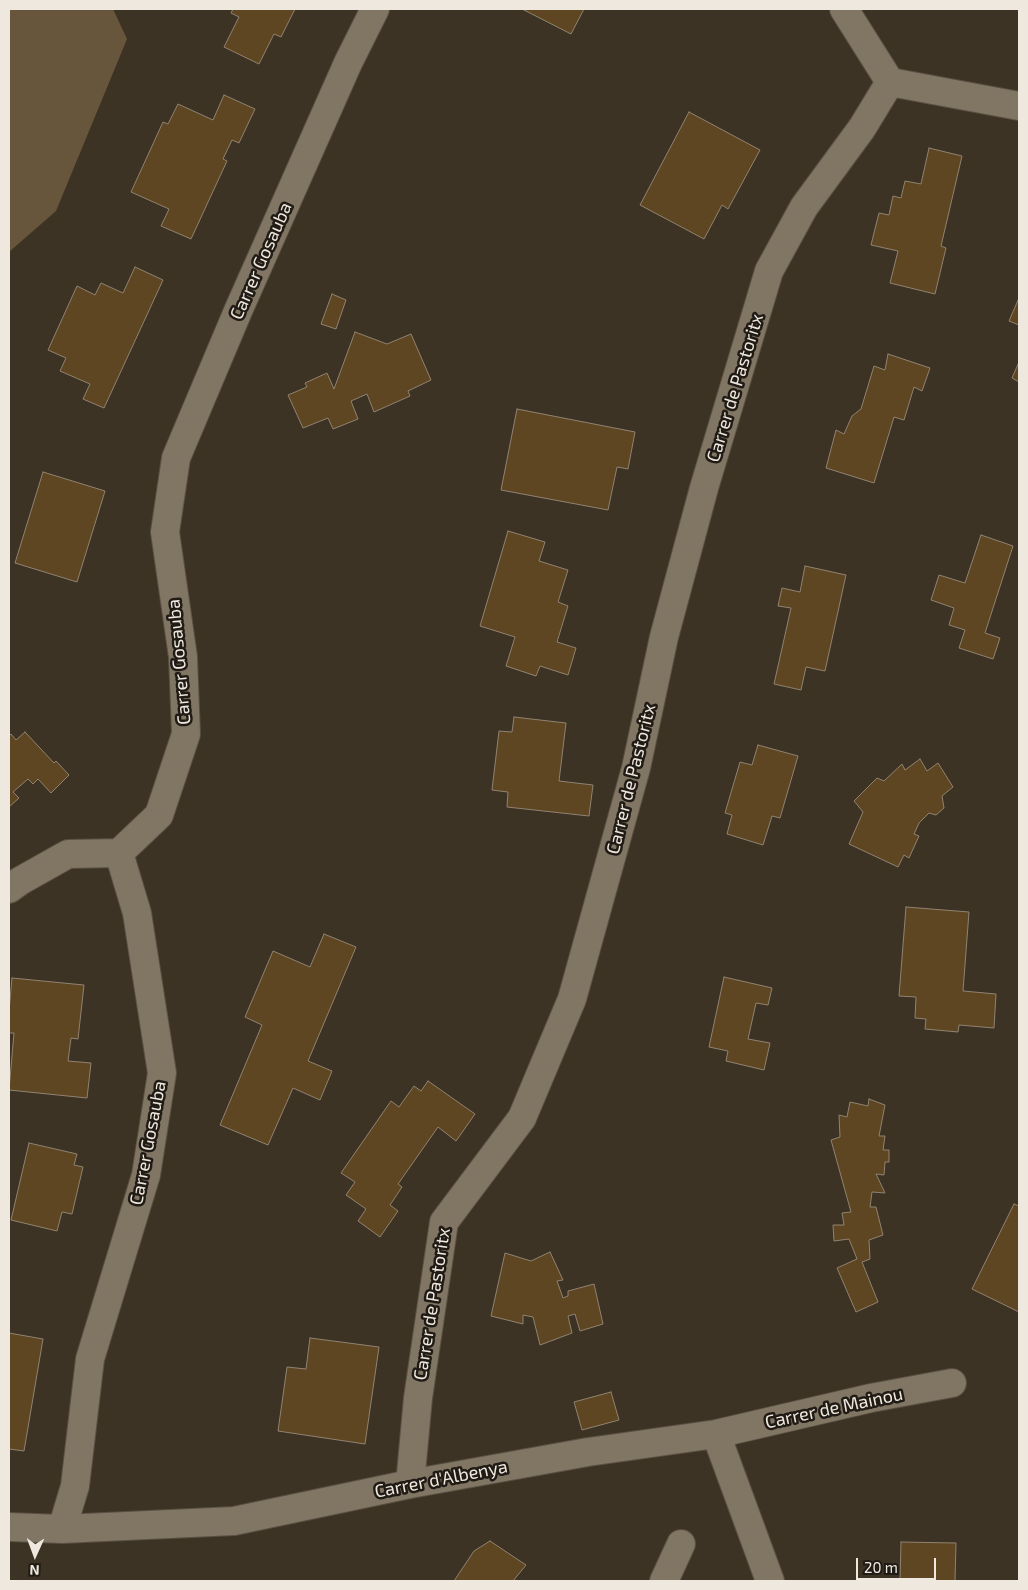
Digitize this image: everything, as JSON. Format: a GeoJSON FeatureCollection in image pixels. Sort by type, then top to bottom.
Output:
{"type":"FeatureCollection","features":[{"type":"Feature","properties":{"kind":"street","name":"Carrer Gosauba"},"geometry":{"type":"LineString","coordinates":[[62,1529],[75,1486],[90,1359],[146,1175],[162,1073],[137,913],[119,853],[159,816],[186,734],[183,657],[165,532],[176,458],[238,311],[336,89],[375,9]]}},
{"type":"Feature","properties":{"kind":"street"},"geometry":{"type":"LineString","coordinates":[[844,9],[890,82],[1019,106]]}},
{"type":"Feature","properties":{"kind":"street","name":"Carrer de Pastoritx"},"geometry":{"type":"LineString","coordinates":[[410,1484],[418,1398],[444,1222],[522,1118],[572,999],[636,768],[664,637],[704,488],[769,271],[804,207],[862,128],[890,82]]}},
{"type":"Feature","properties":{"kind":"street"},"geometry":{"type":"LineString","coordinates":[[9,889],[68,854],[119,853]]}},
{"type":"Feature","properties":{"kind":"street","name":"Carrer de Mainou"},"geometry":{"type":"LineString","coordinates":[[716,1434],[872,1398],[952,1383]]}},
{"type":"Feature","properties":{"kind":"street"},"geometry":{"type":"LineString","coordinates":[[716,1434],[770,1581]]}},
{"type":"Feature","properties":{"kind":"street","name":"Carrer d'Albenya"},"geometry":{"type":"LineString","coordinates":[[9,1527],[62,1529],[234,1521],[410,1484],[588,1452],[716,1434]]}},
{"type":"Feature","properties":{"kind":"street"},"geometry":{"type":"LineString","coordinates":[[664,1581],[681,1544]]}},
{"type":"Feature","properties":{"kind":"shaded area"},"geometry":{"type":"Polygon","coordinates":[[[9,9],[113,9],[127,39],[56,211],[9,252],[9,9]]]}},
{"type":"Feature","properties":{"kind":"building"},"geometry":{"type":"Polygon","coordinates":[[[233,9],[295,9],[281,37],[274,34],[259,64],[224,47],[239,17],[231,13],[233,9]]]}},
{"type":"Feature","properties":{"kind":"building"},"geometry":{"type":"Polygon","coordinates":[[[522,9],[584,9],[571,34],[522,9]]]}},
{"type":"Feature","properties":{"kind":"building"},"geometry":{"type":"Polygon","coordinates":[[[224,95],[255,109],[239,143],[232,140],[223,159],[227,161],[191,239],[161,226],[169,209],[131,192],[163,122],[168,124],[178,104],[213,120],[224,95]]]}},
{"type":"Feature","properties":{"kind":"building"},"geometry":{"type":"Polygon","coordinates":[[[689,112],[760,150],[728,209],[722,205],[704,239],[640,205],[689,112]]]}},
{"type":"Feature","properties":{"kind":"building"},"geometry":{"type":"Polygon","coordinates":[[[929,148],[962,156],[941,246],[946,248],[935,294],[890,283],[898,251],[871,245],[879,213],[889,215],[893,196],[901,198],[905,181],[921,184],[929,148]]]}},
{"type":"Feature","properties":{"kind":"building"},"geometry":{"type":"Polygon","coordinates":[[[135,267],[163,280],[104,408],[83,399],[90,384],[60,371],[66,358],[48,350],[77,286],[95,295],[101,283],[123,293],[135,267]]]}},
{"type":"Feature","properties":{"kind":"building"},"geometry":{"type":"Polygon","coordinates":[[[332,294],[346,300],[336,329],[321,324],[332,294]]]}},
{"type":"Feature","properties":{"kind":"building"},"geometry":{"type":"Polygon","coordinates":[[[1019,298],[1019,325],[1009,321],[1019,298]]]}},
{"type":"Feature","properties":{"kind":"building"},"geometry":{"type":"Polygon","coordinates":[[[355,332],[387,344],[411,334],[431,380],[408,391],[410,396],[374,412],[367,394],[351,401],[358,419],[333,429],[328,418],[303,428],[288,395],[307,387],[305,383],[327,373],[334,389],[355,332]]]}},
{"type":"Feature","properties":{"kind":"building"},"geometry":{"type":"Polygon","coordinates":[[[888,354],[930,368],[922,391],[914,387],[904,420],[894,417],[874,483],[826,468],[836,430],[844,434],[852,416],[861,409],[874,366],[885,370],[888,354]]]}},
{"type":"Feature","properties":{"kind":"building"},"geometry":{"type":"Polygon","coordinates":[[[1019,362],[1019,382],[1012,378],[1019,362]]]}},
{"type":"Feature","properties":{"kind":"building"},"geometry":{"type":"Polygon","coordinates":[[[517,409],[635,432],[628,469],[617,467],[608,510],[501,490],[517,409]]]}},
{"type":"Feature","properties":{"kind":"building"},"geometry":{"type":"Polygon","coordinates":[[[43,472],[105,491],[77,582],[15,563],[43,472]]]}},
{"type":"Feature","properties":{"kind":"building"},"geometry":{"type":"Polygon","coordinates":[[[508,531],[545,542],[539,561],[568,570],[558,602],[568,606],[557,642],[576,648],[568,675],[540,666],[536,676],[506,666],[515,637],[480,626],[508,531]]]}},
{"type":"Feature","properties":{"kind":"building"},"geometry":{"type":"Polygon","coordinates":[[[981,535],[1013,546],[985,633],[1000,638],[993,659],[959,648],[965,630],[949,625],[954,608],[931,600],[939,575],[965,583],[981,535]]]}},
{"type":"Feature","properties":{"kind":"building"},"geometry":{"type":"Polygon","coordinates":[[[805,566],[846,575],[825,671],[806,667],[801,690],[774,684],[791,608],[778,606],[782,588],[800,592],[805,566]]]}},
{"type":"Feature","properties":{"kind":"building"},"geometry":{"type":"Polygon","coordinates":[[[514,717],[566,723],[559,781],[593,785],[589,816],[507,807],[508,792],[492,790],[499,731],[512,732],[514,717]]]}},
{"type":"Feature","properties":{"kind":"building"},"geometry":{"type":"Polygon","coordinates":[[[25,732],[54,763],[56,761],[69,775],[51,793],[38,779],[33,784],[28,779],[13,792],[19,798],[9,807],[9,736],[11,734],[16,740],[25,732]]]}},
{"type":"Feature","properties":{"kind":"building"},"geometry":{"type":"Polygon","coordinates":[[[758,745],[798,756],[780,818],[772,816],[763,845],[727,834],[732,815],[725,813],[740,762],[752,765],[758,745]]]}},
{"type":"Feature","properties":{"kind":"building"},"geometry":{"type":"Polygon","coordinates":[[[920,759],[927,771],[938,763],[953,787],[942,796],[944,808],[936,815],[929,813],[919,823],[914,834],[919,836],[909,858],[904,855],[898,867],[849,844],[863,812],[854,801],[877,778],[884,781],[902,764],[905,770],[920,759]]]}},
{"type":"Feature","properties":{"kind":"building"},"geometry":{"type":"Polygon","coordinates":[[[906,907],[969,912],[963,991],[996,994],[994,1028],[959,1025],[958,1032],[925,1029],[926,1019],[915,1018],[916,997],[899,996],[906,907]]]}},
{"type":"Feature","properties":{"kind":"building"},"geometry":{"type":"Polygon","coordinates":[[[324,934],[356,947],[308,1061],[332,1071],[320,1100],[293,1088],[268,1145],[220,1125],[262,1025],[245,1017],[273,951],[310,967],[324,934]]]}},
{"type":"Feature","properties":{"kind":"building"},"geometry":{"type":"Polygon","coordinates":[[[724,977],[772,988],[768,1005],[756,1003],[748,1039],[770,1043],[764,1070],[726,1061],[728,1051],[709,1047],[724,977]]]}},
{"type":"Feature","properties":{"kind":"building"},"geometry":{"type":"Polygon","coordinates":[[[12,978],[84,985],[78,1039],[71,1038],[68,1061],[91,1063],[87,1098],[9,1090],[14,1033],[9,1033],[12,978]]]}},
{"type":"Feature","properties":{"kind":"building"},"geometry":{"type":"Polygon","coordinates":[[[428,1081],[475,1114],[456,1141],[438,1127],[398,1184],[402,1187],[390,1205],[398,1211],[380,1237],[358,1221],[366,1209],[346,1195],[355,1182],[341,1173],[391,1101],[399,1107],[414,1086],[421,1091],[428,1081]]]}},
{"type":"Feature","properties":{"kind":"building"},"geometry":{"type":"Polygon","coordinates":[[[869,1099],[885,1105],[879,1136],[885,1136],[883,1150],[889,1150],[889,1162],[885,1162],[884,1175],[876,1174],[885,1193],[872,1192],[870,1207],[876,1207],[883,1235],[869,1240],[870,1259],[862,1262],[878,1302],[856,1312],[837,1268],[857,1259],[849,1239],[834,1241],[833,1225],[844,1225],[842,1213],[851,1212],[831,1140],[840,1137],[839,1115],[847,1117],[850,1102],[868,1106],[869,1099]]]}},
{"type":"Feature","properties":{"kind":"building"},"geometry":{"type":"Polygon","coordinates":[[[29,1143],[77,1154],[74,1165],[83,1167],[72,1214],[62,1212],[57,1231],[11,1220],[29,1143]]]}},
{"type":"Feature","properties":{"kind":"building"},"geometry":{"type":"Polygon","coordinates":[[[1014,1204],[1019,1206],[1019,1312],[972,1289],[1014,1204]]]}},
{"type":"Feature","properties":{"kind":"building"},"geometry":{"type":"Polygon","coordinates":[[[550,1252],[563,1280],[557,1281],[563,1298],[568,1296],[568,1291],[594,1284],[603,1324],[580,1331],[575,1314],[568,1316],[572,1333],[540,1345],[533,1317],[523,1315],[523,1324],[491,1316],[505,1253],[531,1261],[550,1252]]]}},
{"type":"Feature","properties":{"kind":"building"},"geometry":{"type":"Polygon","coordinates":[[[9,1333],[43,1339],[24,1451],[9,1449],[9,1333]]]}},
{"type":"Feature","properties":{"kind":"building"},"geometry":{"type":"Polygon","coordinates":[[[310,1338],[379,1347],[365,1444],[278,1431],[287,1367],[306,1369],[310,1338]]]}},
{"type":"Feature","properties":{"kind":"building"},"geometry":{"type":"Polygon","coordinates":[[[611,1392],[619,1420],[582,1430],[574,1402],[611,1392]]]}},
{"type":"Feature","properties":{"kind":"building"},"geometry":{"type":"Polygon","coordinates":[[[490,1541],[526,1565],[513,1581],[454,1581],[474,1551],[490,1541]]]}},
{"type":"Feature","properties":{"kind":"building"},"geometry":{"type":"Polygon","coordinates":[[[901,1542],[956,1543],[955,1581],[900,1581],[901,1542]]]}}]}
